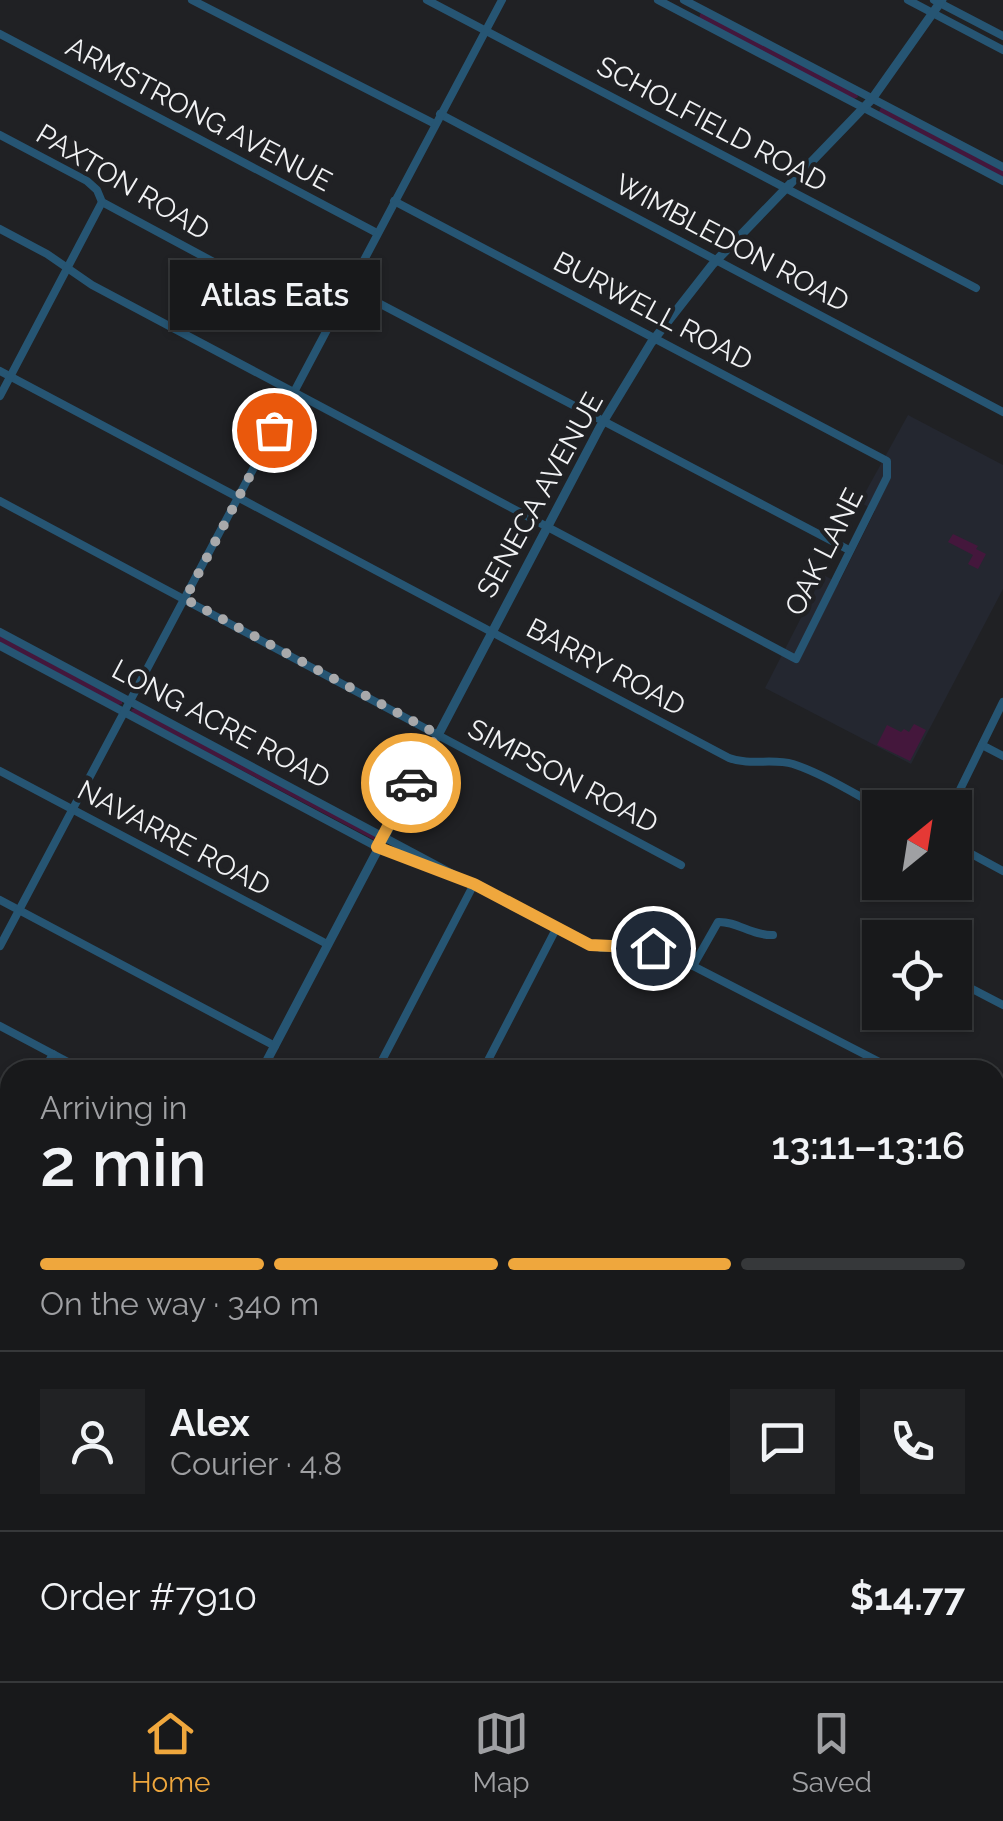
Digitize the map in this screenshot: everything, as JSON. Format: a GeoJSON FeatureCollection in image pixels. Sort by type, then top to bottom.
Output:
{"type":"FeatureCollection","features":[{"type":"Feature","properties":{"kind":"street"},"geometry":{"type":"LineString","coordinates":[[192,0],[435,124]]}},
{"type":"Feature","properties":{"kind":"street","name":"SCHOLFIELD ROAD"},"geometry":{"type":"LineString","coordinates":[[428,0],[976,288]]}},
{"type":"Feature","properties":{"kind":"street"},"geometry":{"type":"LineString","coordinates":[[0,946],[502,0]]}},
{"type":"Feature","properties":{"kind":"street"},"geometry":{"type":"LineString","coordinates":[[658,0],[1003,181]]}},
{"type":"Feature","properties":{"kind":"street"},"geometry":{"type":"LineString","coordinates":[[684,0],[1003,168]]}},
{"type":"Feature","properties":{"kind":"street"},"geometry":{"type":"LineString","coordinates":[[908,0],[1003,50]]}},
{"type":"Feature","properties":{"kind":"street"},"geometry":{"type":"LineString","coordinates":[[938,1],[1003,36]]}},
{"type":"Feature","properties":{"kind":"street","name":"SENECA AVENUE"},"geometry":{"type":"LineString","coordinates":[[267,1060],[603,422],[655,338],[717,260],[872,99],[934,14],[938,1]]}},
{"type":"Feature","properties":{"kind":"street"},"geometry":{"type":"LineString","coordinates":[[692,17],[697,7]]}},
{"type":"Feature","properties":{"kind":"street","name":"ARMSTRONG AVENUE"},"geometry":{"type":"LineString","coordinates":[[0,34],[377,233]]}},
{"type":"Feature","properties":{"kind":"street","name":"WIMBLEDON ROAD"},"geometry":{"type":"LineString","coordinates":[[440,114],[1003,412]]}},
{"type":"Feature","properties":{"kind":"street","name":"PAXTON ROAD"},"geometry":{"type":"LineString","coordinates":[[0,135],[88,181],[102,202],[329,324]]}},
{"type":"Feature","properties":{"kind":"street","name":"BURWELL ROAD"},"geometry":{"type":"LineString","coordinates":[[394,201],[882,457],[889,465]]}},
{"type":"Feature","properties":{"kind":"street"},"geometry":{"type":"LineString","coordinates":[[0,396],[102,202]]}},
{"type":"Feature","properties":{"kind":"street"},"geometry":{"type":"LineString","coordinates":[[0,229],[293,392],[548,526]]}},
{"type":"Feature","properties":{"kind":"street"},"geometry":{"type":"LineString","coordinates":[[348,288],[850,550]]}},
{"type":"Feature","properties":{"kind":"street","name":"BARRY ROAD"},"geometry":{"type":"LineString","coordinates":[[0,371],[729,758],[796,765],[862,798]]}},
{"type":"Feature","properties":{"kind":"street","name":"OAK LANE"},"geometry":{"type":"LineString","coordinates":[[548,526],[796,659],[889,465]]}},
{"type":"Feature","properties":{"kind":"street","name":"SIMPSON ROAD"},"geometry":{"type":"LineString","coordinates":[[0,501],[681,864]]}},
{"type":"Feature","properties":{"kind":"street","name":"LONG ACRE ROAD"},"geometry":{"type":"LineString","coordinates":[[0,632],[380,841]]}},
{"type":"Feature","properties":{"kind":"street","name":"LONG ACRE ROAD"},"geometry":{"type":"LineString","coordinates":[[0,646],[556,929],[601,948],[653,948],[876,1060]]}},
{"type":"Feature","properties":{"kind":"street"},"geometry":{"type":"LineString","coordinates":[[959,790],[1003,702]]}},
{"type":"Feature","properties":{"kind":"street"},"geometry":{"type":"LineString","coordinates":[[982,745],[1003,756]]}},
{"type":"Feature","properties":{"kind":"street","name":"NAVARRE ROAD"},"geometry":{"type":"LineString","coordinates":[[0,771],[327,944]]}},
{"type":"Feature","properties":{"kind":"street"},"geometry":{"type":"LineString","coordinates":[[972,854],[1003,870]]}},
{"type":"Feature","properties":{"kind":"street"},"geometry":{"type":"LineString","coordinates":[[382,1060],[474,884]]}},
{"type":"Feature","properties":{"kind":"street"},"geometry":{"type":"LineString","coordinates":[[0,900],[274,1046]]}},
{"type":"Feature","properties":{"kind":"street"},"geometry":{"type":"LineString","coordinates":[[693,966],[718,922],[725,921],[752,934],[773,935]]}},
{"type":"Feature","properties":{"kind":"street"},"geometry":{"type":"LineString","coordinates":[[488,1060],[556,929]]}},
{"type":"Feature","properties":{"kind":"street"},"geometry":{"type":"LineString","coordinates":[[972,989],[1003,1005]]}},
{"type":"Feature","properties":{"kind":"street"},"geometry":{"type":"LineString","coordinates":[[0,1026],[64,1060]]}},
{"type":"Feature","properties":{"kind":"street"},"geometry":{"type":"LineString","coordinates":[[50,1060],[53,1054]]}},
{"type":"Feature","properties":{"kind":"shaded area"},"geometry":{"type":"Polygon","coordinates":[[[701,12],[858,97],[854,99],[699,18],[701,12]]]}},
{"type":"Feature","properties":{"kind":"shaded area"},"geometry":{"type":"Polygon","coordinates":[[[881,107],[1003,171],[1003,177],[879,112],[881,107]]]}},
{"type":"Feature","properties":{"kind":"shaded area"},"geometry":{"type":"Polygon","coordinates":[[[908,415],[1003,465],[1003,589],[911,764],[765,688],[823,575],[839,583],[875,511],[860,502],[908,415]]]}},
{"type":"Feature","properties":{"kind":"shaded area"},"geometry":{"type":"Polygon","coordinates":[[[953,534],[986,554],[978,569],[968,564],[973,555],[948,542],[953,534]]]}},
{"type":"Feature","properties":{"kind":"shaded area"},"geometry":{"type":"Polygon","coordinates":[[[0,636],[122,701],[122,704],[0,642],[0,636]]]}},
{"type":"Feature","properties":{"kind":"shaded area"},"geometry":{"type":"Polygon","coordinates":[[[135,708],[375,835],[374,840],[133,713],[135,708]]]}},
{"type":"Feature","properties":{"kind":"shaded area"},"geometry":{"type":"Polygon","coordinates":[[[914,724],[926,730],[910,761],[877,745],[887,725],[909,732],[914,724]]]}},
{"type":"Feature","properties":{"kind":"way so far"},"geometry":{"type":"LineString","coordinates":[[274,430],[185,599],[437,734],[411,783]]}},
{"type":"Feature","properties":{"kind":"place","name":"Atlas Eats"},"geometry":{"type":"Point","coordinates":[274,430]}},
{"type":"Feature","properties":{"kind":"route"},"geometry":{"type":"LineString","coordinates":[[411,783],[377,847],[474,884],[590,945],[653,948]]}}]}
